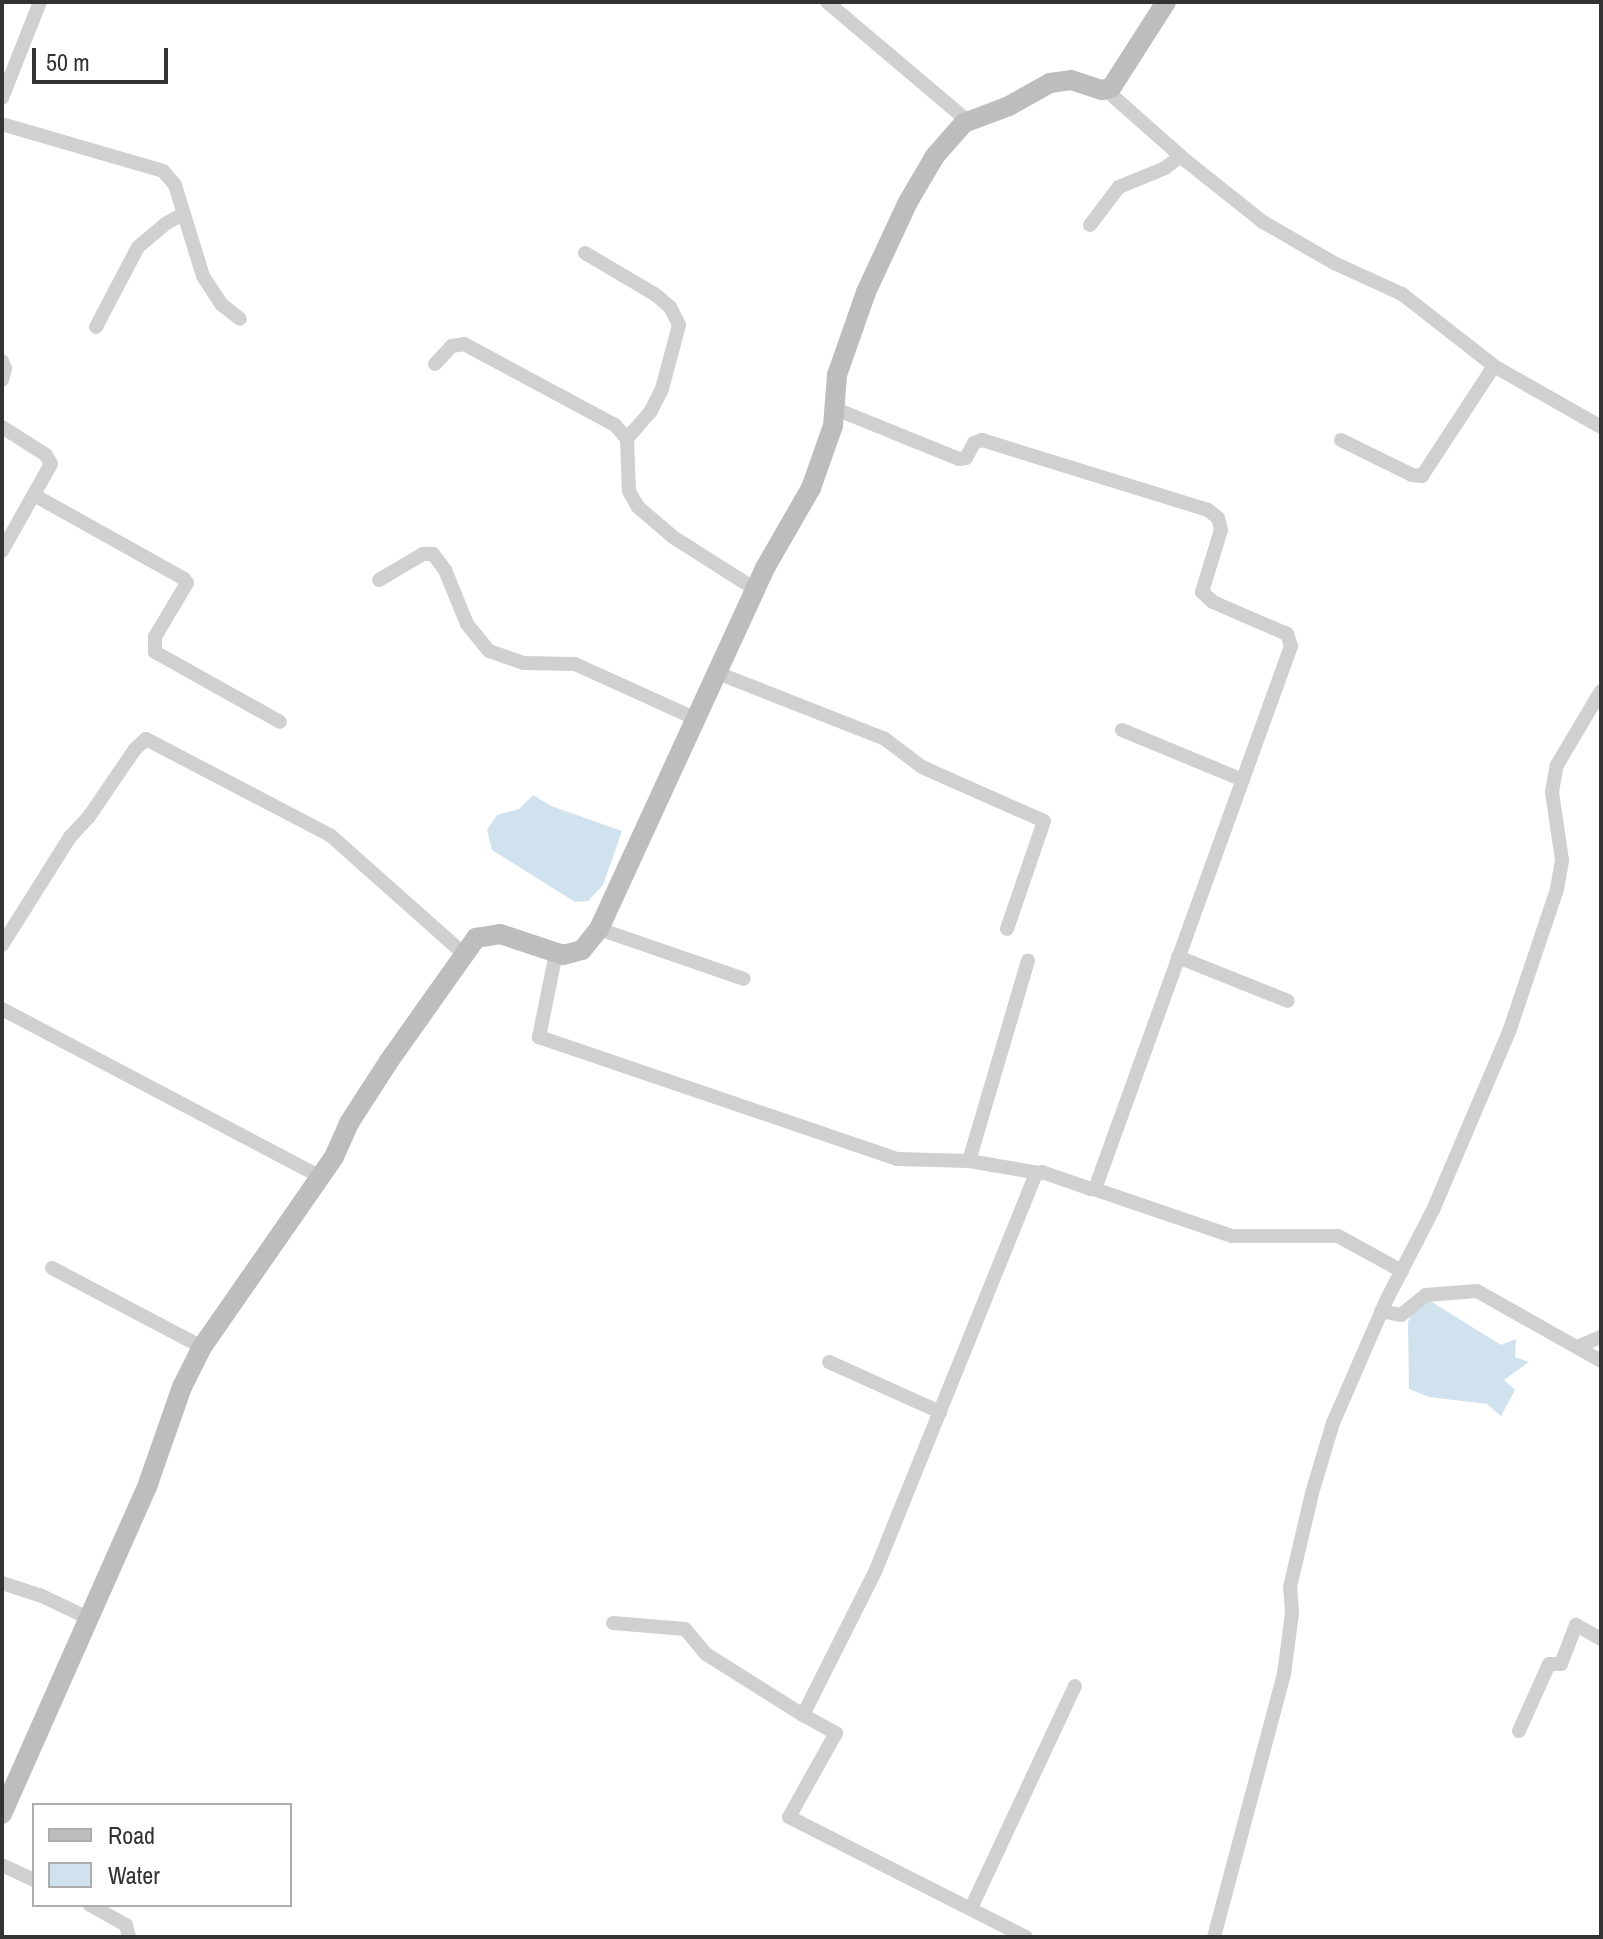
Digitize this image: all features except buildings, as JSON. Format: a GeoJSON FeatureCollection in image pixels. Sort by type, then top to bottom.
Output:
{"type":"FeatureCollection","features":[{"type":"Feature","properties":{"kind":"main road"},"geometry":{"type":"LineString","coordinates":[[2,1814],[8,1783],[90,1619],[148,1484],[182,1387],[202,1347],[334,1157],[349,1123],[463,953],[476,938],[500,934],[556,953],[582,950],[599,929],[715,672],[755,589],[811,488],[824,456],[836,409],[837,375],[866,292],[935,156],[951,135],[969,122],[1009,106],[1050,83],[1071,80],[1106,90],[1111,88],[1166,2]]}},
{"type":"Feature","properties":{"kind":"street"},"geometry":{"type":"LineString","coordinates":[[2,98],[40,2]]}},
{"type":"Feature","properties":{"kind":"street"},"geometry":{"type":"LineString","coordinates":[[827,2],[969,122]]}},
{"type":"Feature","properties":{"kind":"street"},"geometry":{"type":"LineString","coordinates":[[1106,90],[1263,222],[1334,263],[1402,294],[1494,366],[1601,427]]}},
{"type":"Feature","properties":{"kind":"street"},"geometry":{"type":"LineString","coordinates":[[2,141],[3,121],[156,166],[175,185],[203,276],[221,304],[240,319]]}},
{"type":"Feature","properties":{"kind":"street"},"geometry":{"type":"LineString","coordinates":[[1090,225],[1119,187],[1165,168],[1181,156]]}},
{"type":"Feature","properties":{"kind":"street"},"geometry":{"type":"LineString","coordinates":[[96,327],[138,247],[165,224],[183,214]]}},
{"type":"Feature","properties":{"kind":"street"},"geometry":{"type":"LineString","coordinates":[[585,253],[656,295],[670,307],[679,325],[662,389],[651,411],[627,439]]}},
{"type":"Feature","properties":{"kind":"street"},"geometry":{"type":"LineString","coordinates":[[435,364],[457,342],[468,345],[615,425],[627,439],[629,491],[638,507],[673,537],[755,589]]}},
{"type":"Feature","properties":{"kind":"street"},"geometry":{"type":"LineString","coordinates":[[2,361],[5,368],[2,380]]}},
{"type":"Feature","properties":{"kind":"street"},"geometry":{"type":"LineString","coordinates":[[1341,440],[1412,475],[1422,476],[1494,366]]}},
{"type":"Feature","properties":{"kind":"street"},"geometry":{"type":"LineString","coordinates":[[836,409],[959,459],[966,458],[974,443],[982,440],[1197,506],[1218,518],[1221,530],[1202,592],[1213,602],[1287,634],[1290,639],[1243,780],[1094,1189]]}},
{"type":"Feature","properties":{"kind":"street"},"geometry":{"type":"LineString","coordinates":[[2,427],[50,459],[49,468],[2,551]]}},
{"type":"Feature","properties":{"kind":"street"},"geometry":{"type":"LineString","coordinates":[[34,495],[184,579],[187,583],[155,637],[155,652],[280,722]]}},
{"type":"Feature","properties":{"kind":"street"},"geometry":{"type":"LineString","coordinates":[[379,580],[423,554],[433,554],[445,570],[467,624],[489,651],[524,663],[575,664],[694,718]]}},
{"type":"Feature","properties":{"kind":"street"},"geometry":{"type":"LineString","coordinates":[[715,672],[885,739],[922,767],[1044,821],[1007,929]]}},
{"type":"Feature","properties":{"kind":"street"},"geometry":{"type":"LineString","coordinates":[[1215,1937],[1284,1674],[1292,1613],[1290,1587],[1312,1493],[1333,1423],[1381,1311],[1433,1210],[1509,1032],[1560,875],[1561,839],[1552,792],[1557,765],[1601,691]]}},
{"type":"Feature","properties":{"kind":"street"},"geometry":{"type":"LineString","coordinates":[[1122,730],[1243,780]]}},
{"type":"Feature","properties":{"kind":"street"},"geometry":{"type":"LineString","coordinates":[[2,945],[70,837],[88,818],[135,749],[146,739],[330,835],[463,953]]}},
{"type":"Feature","properties":{"kind":"street"},"geometry":{"type":"LineString","coordinates":[[599,929],[744,979]]}},
{"type":"Feature","properties":{"kind":"street"},"geometry":{"type":"LineString","coordinates":[[556,953],[539,1037],[897,1159],[969,1161],[1039,1173],[1232,1236],[1338,1236],[1402,1271]]}},
{"type":"Feature","properties":{"kind":"street"},"geometry":{"type":"LineString","coordinates":[[1178,957],[1288,1001]]}},
{"type":"Feature","properties":{"kind":"street"},"geometry":{"type":"LineString","coordinates":[[969,1161],[1028,961]]}},
{"type":"Feature","properties":{"kind":"street"},"geometry":{"type":"LineString","coordinates":[[2,1009],[320,1177]]}},
{"type":"Feature","properties":{"kind":"street"},"geometry":{"type":"LineString","coordinates":[[803,1715],[875,1572],[1039,1173]]}},
{"type":"Feature","properties":{"kind":"street"},"geometry":{"type":"LineString","coordinates":[[52,1268],[202,1347]]}},
{"type":"Feature","properties":{"kind":"street"},"geometry":{"type":"LineString","coordinates":[[1381,1311],[1401,1315],[1426,1295],[1477,1291],[1601,1361]]}},
{"type":"Feature","properties":{"kind":"street"},"geometry":{"type":"LineString","coordinates":[[1577,1347],[1601,1337]]}},
{"type":"Feature","properties":{"kind":"street"},"geometry":{"type":"LineString","coordinates":[[829,1362],[940,1412]]}},
{"type":"Feature","properties":{"kind":"street"},"geometry":{"type":"LineString","coordinates":[[2,1583],[40,1595],[90,1619]]}},
{"type":"Feature","properties":{"kind":"street"},"geometry":{"type":"LineString","coordinates":[[613,1623],[685,1629],[706,1654],[836,1733],[789,1817],[1026,1937]]}},
{"type":"Feature","properties":{"kind":"street"},"geometry":{"type":"LineString","coordinates":[[1519,1731],[1548,1665],[1561,1664],[1576,1625],[1601,1639]]}},
{"type":"Feature","properties":{"kind":"street"},"geometry":{"type":"LineString","coordinates":[[971,1908],[1075,1686]]}},
{"type":"Feature","properties":{"kind":"street"},"geometry":{"type":"LineString","coordinates":[[2,1865],[32,1879]]}},
{"type":"Feature","properties":{"kind":"street"},"geometry":{"type":"LineString","coordinates":[[94,1907],[126,1925],[129,1937]]}},
{"type":"Feature","properties":{"kind":"water"},"geometry":{"type":"Polygon","coordinates":[[[533,795],[551,806],[622,831],[603,885],[588,901],[575,902],[492,850],[487,830],[497,815],[519,809],[533,795]]]}},
{"type":"Feature","properties":{"kind":"water"},"geometry":{"type":"Polygon","coordinates":[[[1427,1299],[1501,1345],[1516,1339],[1515,1357],[1529,1362],[1504,1380],[1515,1390],[1501,1416],[1487,1404],[1429,1397],[1409,1389],[1408,1322],[1417,1303],[1427,1299]]]}}]}
